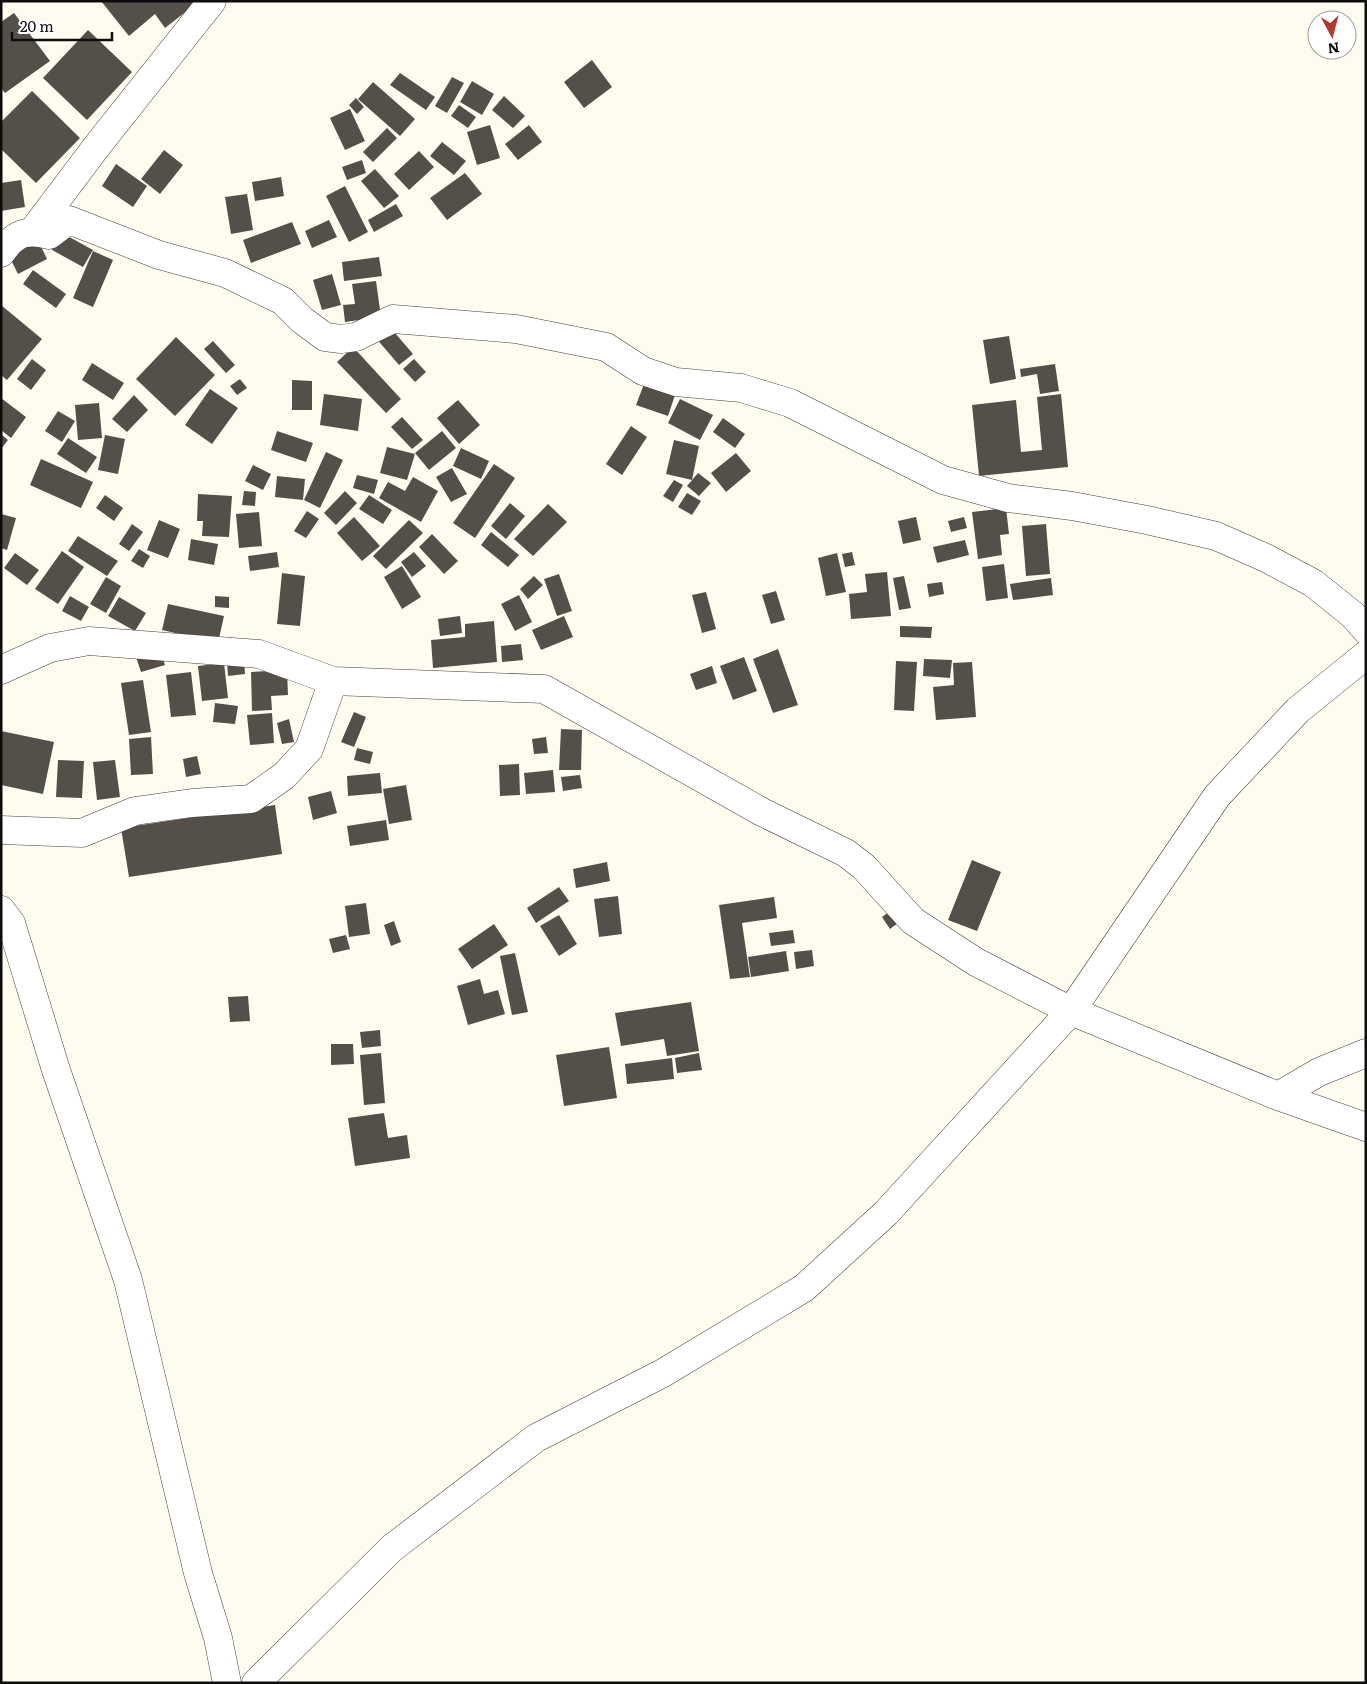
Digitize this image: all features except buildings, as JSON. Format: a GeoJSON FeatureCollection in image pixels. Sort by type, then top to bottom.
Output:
{"type":"FeatureCollection","features":[{"type":"Feature","properties":{"kind":"street"},"geometry":{"type":"LineString","coordinates":[[33,231],[208,3]]}},
{"type":"Feature","properties":{"kind":"street"},"geometry":{"type":"LineString","coordinates":[[1,253],[8,243],[21,234],[33,231],[49,235],[69,220],[160,255],[226,273],[283,301],[302,320],[326,337],[341,339],[356,337],[392,318],[516,328],[606,347],[643,371],[676,382],[741,388],[790,403],[943,480],[1008,498],[1072,506],[1147,520],[1216,536],[1266,558],[1313,582],[1353,615],[1366,630]]}},
{"type":"Feature","properties":{"kind":"street"},"geometry":{"type":"LineString","coordinates":[[1,670],[50,648],[89,641],[259,654],[333,681],[544,689],[762,812],[846,853],[864,867],[913,921],[976,962],[1071,1010],[1278,1096],[1366,1127]]}},
{"type":"Feature","properties":{"kind":"street"},"geometry":{"type":"LineString","coordinates":[[256,1683],[392,1548],[536,1438],[663,1373],[804,1288],[886,1213],[1071,1010],[1217,796],[1298,710],[1366,655]]}},
{"type":"Feature","properties":{"kind":"street"},"geometry":{"type":"LineString","coordinates":[[1,830],[82,833],[134,811],[192,802],[251,799],[284,776],[310,749],[333,681]]}},
{"type":"Feature","properties":{"kind":"street"},"geometry":{"type":"LineString","coordinates":[[1,910],[11,923],[56,1070],[128,1280],[198,1573],[218,1638],[227,1683]]}},
{"type":"Feature","properties":{"kind":"street"},"geometry":{"type":"LineString","coordinates":[[1278,1096],[1319,1072],[1366,1053]]}}]}
